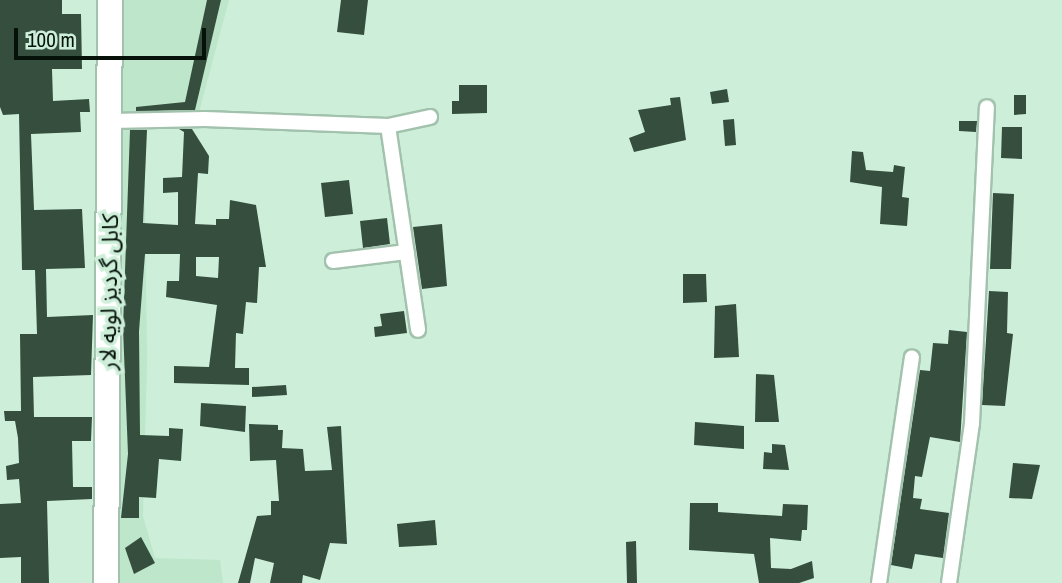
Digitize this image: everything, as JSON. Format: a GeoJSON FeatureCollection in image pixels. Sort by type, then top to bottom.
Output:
{"type":"FeatureCollection","features":[{"type":"Feature","properties":{"kind":"highway","name":"کابل گردیز لویه لار"},"geometry":{"type":"LineString","coordinates":[[106,583],[110,0]]}},
{"type":"Feature","properties":{"kind":"street"},"geometry":{"type":"LineString","coordinates":[[949,583],[972,423],[987,107]]}},
{"type":"Feature","properties":{"kind":"street"},"geometry":{"type":"LineString","coordinates":[[111,121],[205,119],[388,126],[430,117]]}},
{"type":"Feature","properties":{"kind":"street"},"geometry":{"type":"LineString","coordinates":[[388,126],[418,330]]}},
{"type":"Feature","properties":{"kind":"street"},"geometry":{"type":"LineString","coordinates":[[334,261],[406,252]]}},
{"type":"Feature","properties":{"kind":"street"},"geometry":{"type":"LineString","coordinates":[[879,583],[912,356]]}},
{"type":"Feature","properties":{"kind":"shaded area"},"geometry":{"type":"Polygon","coordinates":[[[114,0],[229,0],[197,120],[144,126],[147,362],[143,516],[155,558],[220,560],[223,583],[118,583],[114,0]]]}},
{"type":"Feature","properties":{"kind":"building"},"geometry":{"type":"Polygon","coordinates":[[[0,0],[62,0],[62,14],[81,14],[82,69],[52,69],[53,101],[89,99],[90,112],[80,112],[81,132],[31,134],[34,210],[82,209],[85,268],[46,269],[47,317],[93,315],[91,375],[33,377],[34,417],[92,417],[91,441],[72,441],[73,487],[92,487],[92,499],[47,501],[49,583],[21,583],[21,557],[0,558],[0,504],[21,503],[19,479],[7,480],[6,466],[19,463],[18,438],[15,421],[5,421],[4,411],[21,411],[20,334],[37,334],[35,270],[22,270],[19,114],[3,115],[0,107],[0,0]]]}},
{"type":"Feature","properties":{"kind":"building"},"geometry":{"type":"Polygon","coordinates":[[[207,0],[221,0],[195,110],[136,111],[136,107],[185,102],[207,0]]]}},
{"type":"Feature","properties":{"kind":"building"},"geometry":{"type":"Polygon","coordinates":[[[341,0],[368,0],[364,35],[337,32],[341,0]]]}},
{"type":"Feature","properties":{"kind":"building"},"geometry":{"type":"Polygon","coordinates":[[[459,85],[487,85],[487,113],[452,114],[452,101],[459,101],[459,85]]]}},
{"type":"Feature","properties":{"kind":"building"},"geometry":{"type":"Polygon","coordinates":[[[727,89],[729,102],[712,104],[710,92],[727,89]]]}},
{"type":"Feature","properties":{"kind":"building"},"geometry":{"type":"Polygon","coordinates":[[[1014,95],[1026,95],[1026,114],[1014,115],[1014,95]]]}},
{"type":"Feature","properties":{"kind":"building"},"geometry":{"type":"Polygon","coordinates":[[[680,97],[686,140],[634,152],[629,138],[645,132],[638,110],[671,105],[670,98],[680,97]]]}},
{"type":"Feature","properties":{"kind":"building"},"geometry":{"type":"Polygon","coordinates":[[[734,119],[736,145],[725,146],[723,120],[734,119]]]}},
{"type":"Feature","properties":{"kind":"building"},"geometry":{"type":"Polygon","coordinates":[[[959,121],[977,121],[976,132],[959,131],[959,121]]]}},
{"type":"Feature","properties":{"kind":"building"},"geometry":{"type":"Polygon","coordinates":[[[1002,127],[1022,127],[1022,159],[1001,158],[1002,127]]]}},
{"type":"Feature","properties":{"kind":"building"},"geometry":{"type":"Polygon","coordinates":[[[179,129],[192,129],[209,156],[208,174],[198,173],[195,224],[216,225],[216,219],[229,219],[230,200],[256,205],[266,267],[259,267],[257,303],[246,302],[243,334],[236,333],[235,368],[249,368],[249,385],[174,383],[174,366],[209,367],[217,305],[166,297],[167,281],[179,281],[180,254],[145,254],[139,331],[140,435],[169,436],[169,428],[183,429],[181,461],[159,459],[156,498],[139,497],[139,518],[121,518],[128,454],[123,328],[130,130],[147,130],[143,223],[178,225],[178,192],[163,193],[163,178],[182,177],[184,132],[179,129]],[[196,257],[196,276],[218,278],[219,257],[196,257]]]}},
{"type":"Feature","properties":{"kind":"building"},"geometry":{"type":"Polygon","coordinates":[[[852,151],[863,152],[866,170],[893,172],[894,165],[905,167],[902,197],[909,198],[907,226],[880,224],[882,187],[850,182],[852,151]]]}},
{"type":"Feature","properties":{"kind":"building"},"geometry":{"type":"Polygon","coordinates":[[[349,180],[353,214],[325,217],[321,183],[349,180]]]}},
{"type":"Feature","properties":{"kind":"building"},"geometry":{"type":"Polygon","coordinates":[[[993,193],[1014,194],[1011,269],[990,269],[993,193]]]}},
{"type":"Feature","properties":{"kind":"building"},"geometry":{"type":"Polygon","coordinates":[[[387,218],[390,244],[363,248],[360,221],[387,218]]]}},
{"type":"Feature","properties":{"kind":"building"},"geometry":{"type":"Polygon","coordinates":[[[442,224],[447,286],[422,289],[413,227],[442,224]]]}},
{"type":"Feature","properties":{"kind":"building"},"geometry":{"type":"Polygon","coordinates":[[[683,274],[706,274],[707,302],[683,303],[683,274]]]}},
{"type":"Feature","properties":{"kind":"building"},"geometry":{"type":"Polygon","coordinates":[[[989,291],[1008,292],[1007,333],[1013,334],[1005,406],[982,405],[989,291]]]}},
{"type":"Feature","properties":{"kind":"building"},"geometry":{"type":"Polygon","coordinates":[[[736,304],[739,357],[714,358],[715,306],[736,304]]]}},
{"type":"Feature","properties":{"kind":"building"},"geometry":{"type":"Polygon","coordinates":[[[404,311],[407,333],[375,337],[374,327],[382,326],[380,314],[404,311]]]}},
{"type":"Feature","properties":{"kind":"building"},"geometry":{"type":"Polygon","coordinates":[[[949,330],[967,332],[960,442],[930,437],[922,477],[915,476],[913,498],[922,499],[920,509],[949,513],[943,558],[915,554],[912,569],[891,565],[920,370],[930,371],[933,343],[948,344],[949,330]]]}},
{"type":"Feature","properties":{"kind":"building"},"geometry":{"type":"Polygon","coordinates":[[[756,374],[774,375],[779,422],[755,422],[756,374]]]}},
{"type":"Feature","properties":{"kind":"building"},"geometry":{"type":"Polygon","coordinates":[[[286,385],[287,395],[252,397],[252,387],[286,385]]]}},
{"type":"Feature","properties":{"kind":"building"},"geometry":{"type":"Polygon","coordinates":[[[201,403],[246,406],[245,432],[200,426],[201,403]]]}},
{"type":"Feature","properties":{"kind":"building"},"geometry":{"type":"Polygon","coordinates":[[[695,422],[744,426],[744,449],[694,445],[695,422]]]}},
{"type":"Feature","properties":{"kind":"building"},"geometry":{"type":"Polygon","coordinates":[[[249,424],[278,425],[278,430],[283,430],[282,448],[303,449],[305,471],[332,470],[327,427],[341,426],[347,544],[330,543],[320,580],[303,575],[302,583],[270,583],[274,563],[255,558],[250,583],[238,583],[257,516],[271,515],[271,501],[279,501],[276,460],[250,461],[249,424]]]}},
{"type":"Feature","properties":{"kind":"building"},"geometry":{"type":"Polygon","coordinates":[[[772,444],[785,445],[789,470],[763,469],[764,452],[772,453],[772,444]]]}},
{"type":"Feature","properties":{"kind":"building"},"geometry":{"type":"Polygon","coordinates":[[[1013,463],[1040,465],[1032,499],[1009,498],[1013,463]]]}},
{"type":"Feature","properties":{"kind":"building"},"geometry":{"type":"Polygon","coordinates":[[[690,503],[718,503],[718,512],[782,516],[783,504],[808,505],[807,530],[802,530],[801,541],[770,538],[771,568],[791,569],[812,561],[814,578],[799,583],[759,583],[754,554],[689,550],[690,503]]]}},
{"type":"Feature","properties":{"kind":"building"},"geometry":{"type":"Polygon","coordinates":[[[435,520],[437,545],[399,547],[397,524],[435,520]]]}},
{"type":"Feature","properties":{"kind":"building"},"geometry":{"type":"Polygon","coordinates":[[[141,537],[155,563],[134,574],[125,548],[141,537]]]}},
{"type":"Feature","properties":{"kind":"building"},"geometry":{"type":"Polygon","coordinates":[[[636,541],[637,583],[627,583],[626,542],[636,541]]]}}]}
